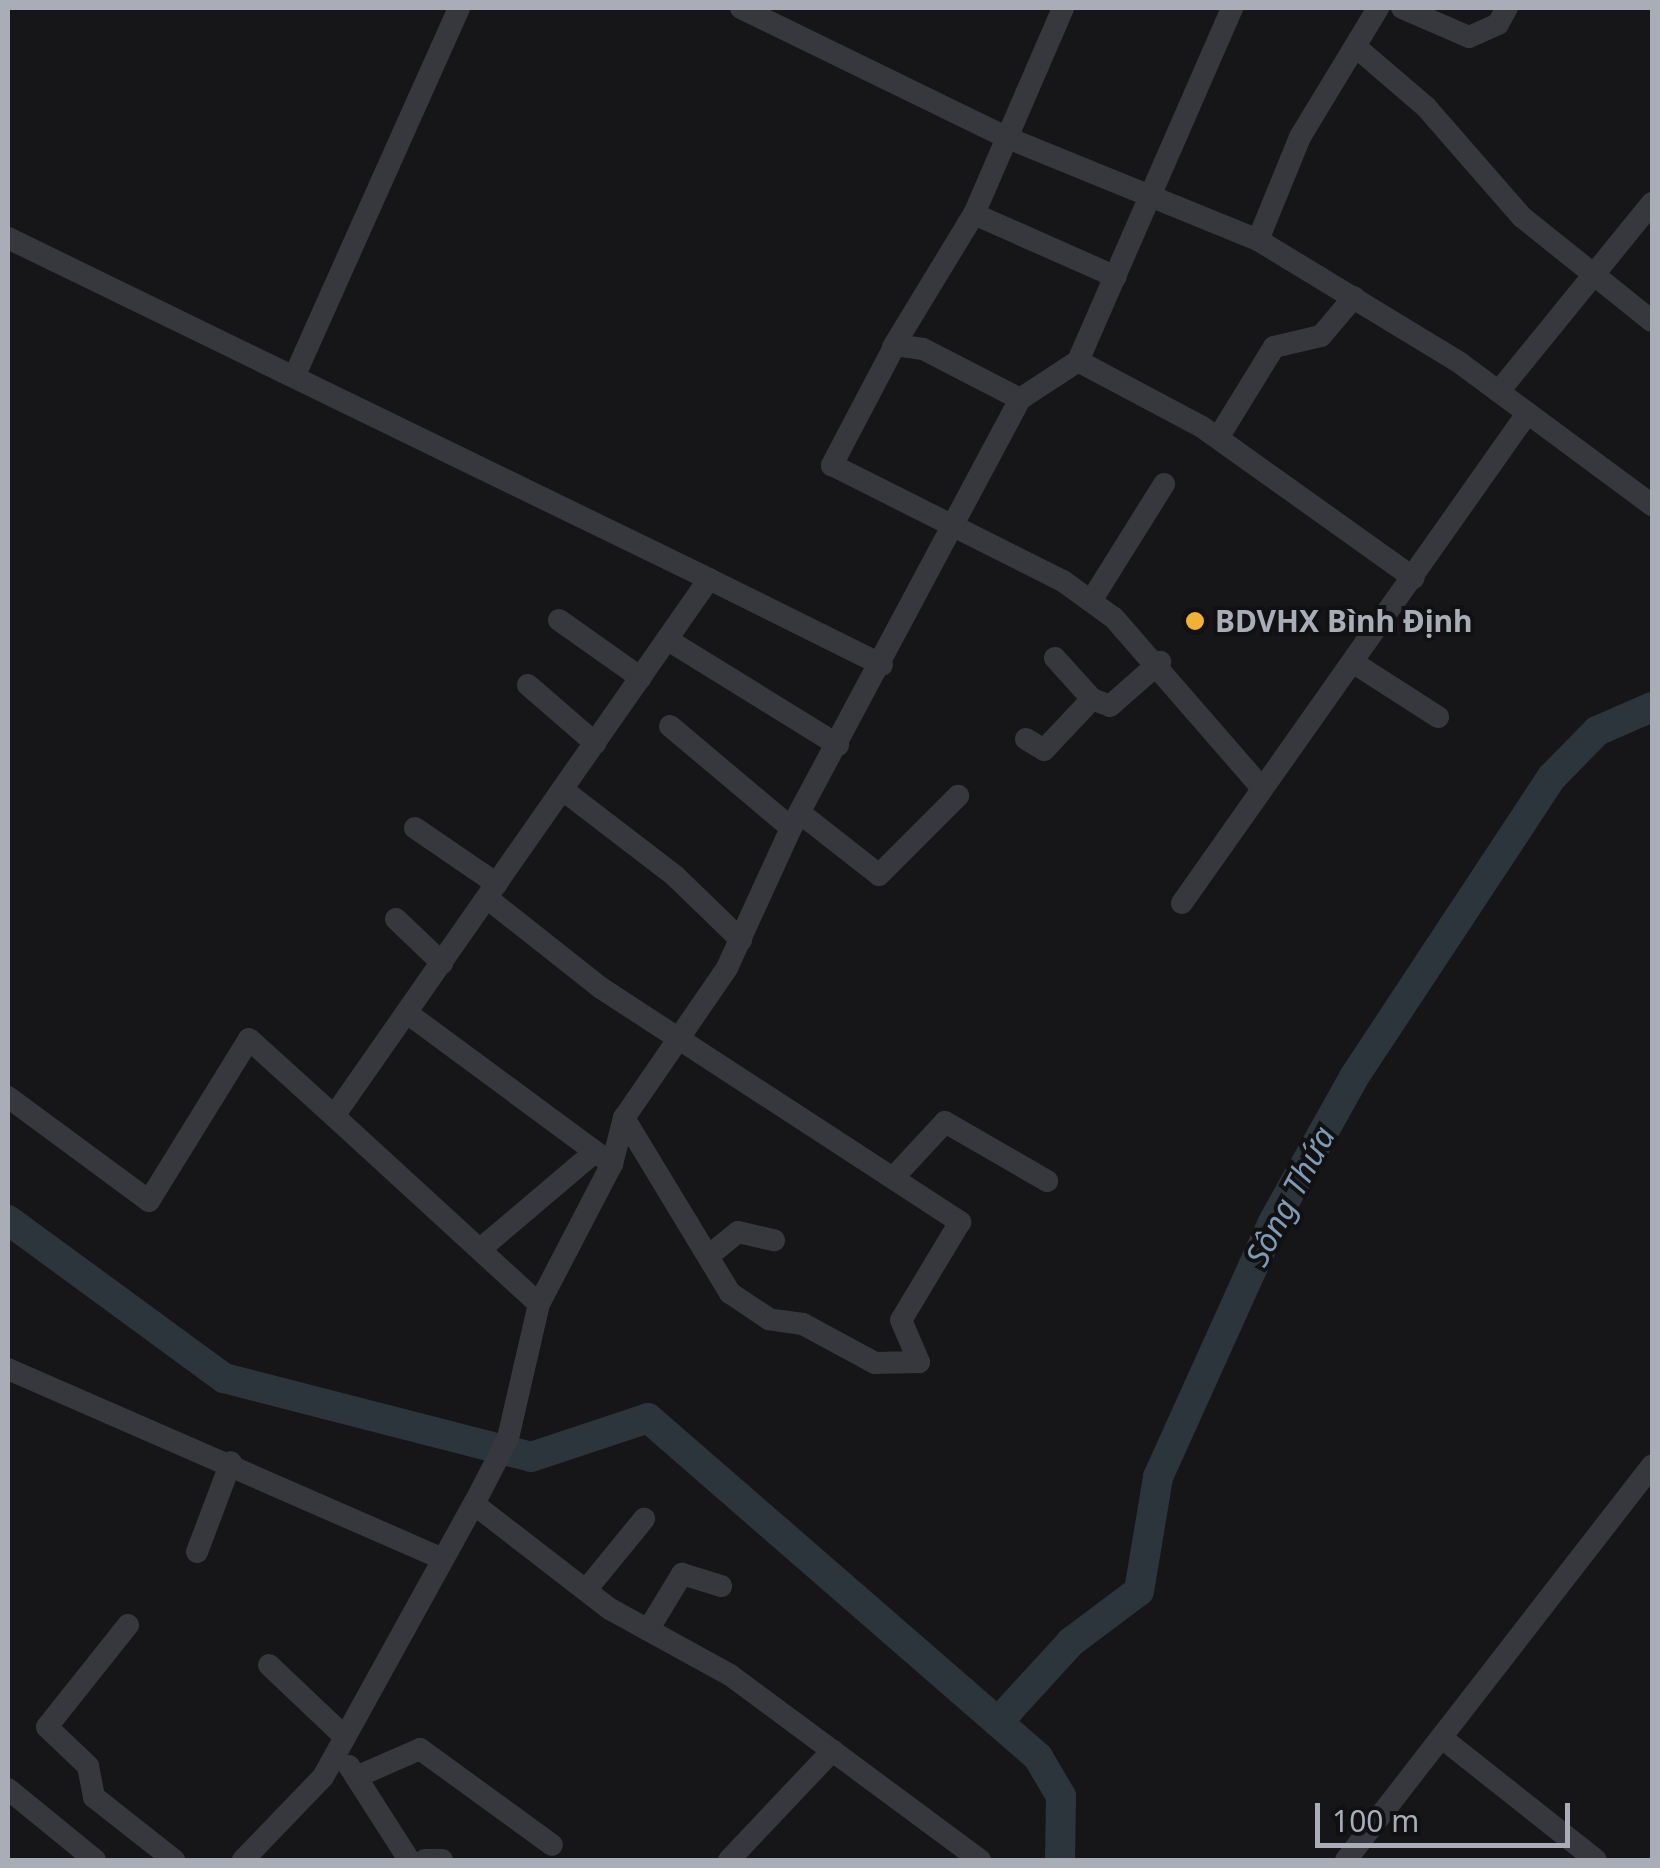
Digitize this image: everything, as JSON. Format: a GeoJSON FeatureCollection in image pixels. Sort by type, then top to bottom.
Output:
{"type":"FeatureCollection","features":[{"type":"Feature","properties":{"kind":"street"},"geometry":{"type":"LineString","coordinates":[[294,377],[459,8]]}},
{"type":"Feature","properties":{"kind":"street"},"geometry":{"type":"LineString","coordinates":[[741,8],[1008,138],[1150,200],[1258,240],[1500,390],[1526,415],[1652,504]]}},
{"type":"Feature","properties":{"kind":"street"},"geometry":{"type":"LineString","coordinates":[[1063,8],[974,214],[893,347],[832,465],[1090,601],[1160,662],[1260,786]]}},
{"type":"Feature","properties":{"kind":"street"},"geometry":{"type":"LineString","coordinates":[[243,1860],[313,1794],[440,1558],[474,1504],[508,1438],[540,1304],[603,1158],[676,1034],[741,940],[795,821],[882,665],[1020,399],[1078,361],[1232,8]]}},
{"type":"Feature","properties":{"kind":"street"},"geometry":{"type":"LineString","coordinates":[[1258,240],[1300,137],[1378,8]]}},
{"type":"Feature","properties":{"kind":"street"},"geometry":{"type":"LineString","coordinates":[[1402,8],[1469,37],[1498,24],[1507,8]]}},
{"type":"Feature","properties":{"kind":"street"},"geometry":{"type":"LineString","coordinates":[[1356,47],[1592,276],[1652,321]]}},
{"type":"Feature","properties":{"kind":"street"},"geometry":{"type":"LineString","coordinates":[[1500,390],[1652,203]]}},
{"type":"Feature","properties":{"kind":"street"},"geometry":{"type":"LineString","coordinates":[[974,214],[1116,277]]}},
{"type":"Feature","properties":{"kind":"street"},"geometry":{"type":"LineString","coordinates":[[8,238],[882,665]]}},
{"type":"Feature","properties":{"kind":"street"},"geometry":{"type":"LineString","coordinates":[[1218,438],[1274,348],[1321,336],[1354,298]]}},
{"type":"Feature","properties":{"kind":"street"},"geometry":{"type":"LineString","coordinates":[[893,347],[922,350],[1020,399]]}},
{"type":"Feature","properties":{"kind":"street"},"geometry":{"type":"LineString","coordinates":[[1078,361],[1218,438],[1414,578]]}},
{"type":"Feature","properties":{"kind":"street"},"geometry":{"type":"LineString","coordinates":[[1182,903],[1260,786],[1354,663],[1526,415]]}},
{"type":"Feature","properties":{"kind":"street"},"geometry":{"type":"LineString","coordinates":[[1090,601],[1164,484]]}},
{"type":"Feature","properties":{"kind":"street"},"geometry":{"type":"LineString","coordinates":[[334,1116],[709,579]]}},
{"type":"Feature","properties":{"kind":"street"},"geometry":{"type":"LineString","coordinates":[[559,620],[641,678]]}},
{"type":"Feature","properties":{"kind":"street"},"geometry":{"type":"LineString","coordinates":[[668,640],[838,746]]}},
{"type":"Feature","properties":{"kind":"street"},"geometry":{"type":"LineString","coordinates":[[1054,658],[1092,699],[1110,706],[1160,662]]}},
{"type":"Feature","properties":{"kind":"street"},"geometry":{"type":"LineString","coordinates":[[1354,663],[1438,716]]}},
{"type":"Feature","properties":{"kind":"street"},"geometry":{"type":"LineString","coordinates":[[528,685],[595,743]]}},
{"type":"Feature","properties":{"kind":"street"},"geometry":{"type":"LineString","coordinates":[[1026,739],[1044,750],[1092,699]]}},
{"type":"Feature","properties":{"kind":"street"},"geometry":{"type":"LineString","coordinates":[[670,726],[795,821],[879,875],[958,796]]}},
{"type":"Feature","properties":{"kind":"street"},"geometry":{"type":"LineString","coordinates":[[563,790],[675,876],[741,940]]}},
{"type":"Feature","properties":{"kind":"street"},"geometry":{"type":"LineString","coordinates":[[416,828],[676,1034],[845,1154],[894,1177],[962,1226],[902,1320],[920,1355],[915,1366],[880,1364],[804,1324],[762,1316],[724,1286],[712,1253],[624,1118]]}},
{"type":"Feature","properties":{"kind":"street"},"geometry":{"type":"LineString","coordinates":[[396,920],[442,963]]}},
{"type":"Feature","properties":{"kind":"street"},"geometry":{"type":"LineString","coordinates":[[408,1013],[603,1158]]}},
{"type":"Feature","properties":{"kind":"street"},"geometry":{"type":"LineString","coordinates":[[8,1097],[149,1201],[249,1039],[484,1246],[540,1304]]}},
{"type":"Feature","properties":{"kind":"street"},"geometry":{"type":"LineString","coordinates":[[894,1177],[945,1122],[1047,1180]]}},
{"type":"Feature","properties":{"kind":"street"},"geometry":{"type":"LineString","coordinates":[[484,1246],[603,1158]]}},
{"type":"Feature","properties":{"kind":"street"},"geometry":{"type":"LineString","coordinates":[[712,1253],[738,1232],[774,1240]]}},
{"type":"Feature","properties":{"kind":"street"},"geometry":{"type":"LineString","coordinates":[[8,1398],[16,1375],[231,1462],[440,1558]]}},
{"type":"Feature","properties":{"kind":"street"},"geometry":{"type":"LineString","coordinates":[[197,1552],[231,1462]]}},
{"type":"Feature","properties":{"kind":"street"},"geometry":{"type":"LineString","coordinates":[[1346,1860],[1652,1466]]}},
{"type":"Feature","properties":{"kind":"street"},"geometry":{"type":"LineString","coordinates":[[474,1504],[586,1590],[834,1750],[980,1860]]}},
{"type":"Feature","properties":{"kind":"street"},"geometry":{"type":"LineString","coordinates":[[586,1590],[644,1519]]}},
{"type":"Feature","properties":{"kind":"street"},"geometry":{"type":"LineString","coordinates":[[648,1630],[682,1574],[721,1586]]}},
{"type":"Feature","properties":{"kind":"street"},"geometry":{"type":"LineString","coordinates":[[128,1625],[47,1727],[88,1766],[94,1797],[174,1860]]}},
{"type":"Feature","properties":{"kind":"street"},"geometry":{"type":"LineString","coordinates":[[270,1665],[341,1744],[356,1777],[409,1860]]}},
{"type":"Feature","properties":{"kind":"street"},"geometry":{"type":"LineString","coordinates":[[1442,1738],[1596,1860]]}},
{"type":"Feature","properties":{"kind":"street"},"geometry":{"type":"LineString","coordinates":[[356,1777],[420,1749],[552,1845]]}},
{"type":"Feature","properties":{"kind":"street"},"geometry":{"type":"LineString","coordinates":[[729,1860],[834,1750]]}},
{"type":"Feature","properties":{"kind":"street"},"geometry":{"type":"LineString","coordinates":[[8,1789],[95,1860]]}},
{"type":"Feature","properties":{"kind":"street"},"geometry":{"type":"LineString","coordinates":[[425,1860],[442,1860]]}},
{"type":"Feature","properties":{"kind":"waterway","name":"Sông Thứa"},"geometry":{"type":"LineString","coordinates":[[998,1722],[1071,1642],[1139,1591],[1158,1477],[1272,1224],[1354,1077],[1552,777],[1597,731],[1652,707]]}},
{"type":"Feature","properties":{"kind":"waterway"},"geometry":{"type":"LineString","coordinates":[[8,1220],[224,1378],[531,1457],[648,1418],[1038,1757],[1061,1796],[1060,1860]]}},
{"type":"Feature","properties":{"kind":"place","name":"BDVHX Bình Định"},"geometry":{"type":"Point","coordinates":[1195,621]}}]}
